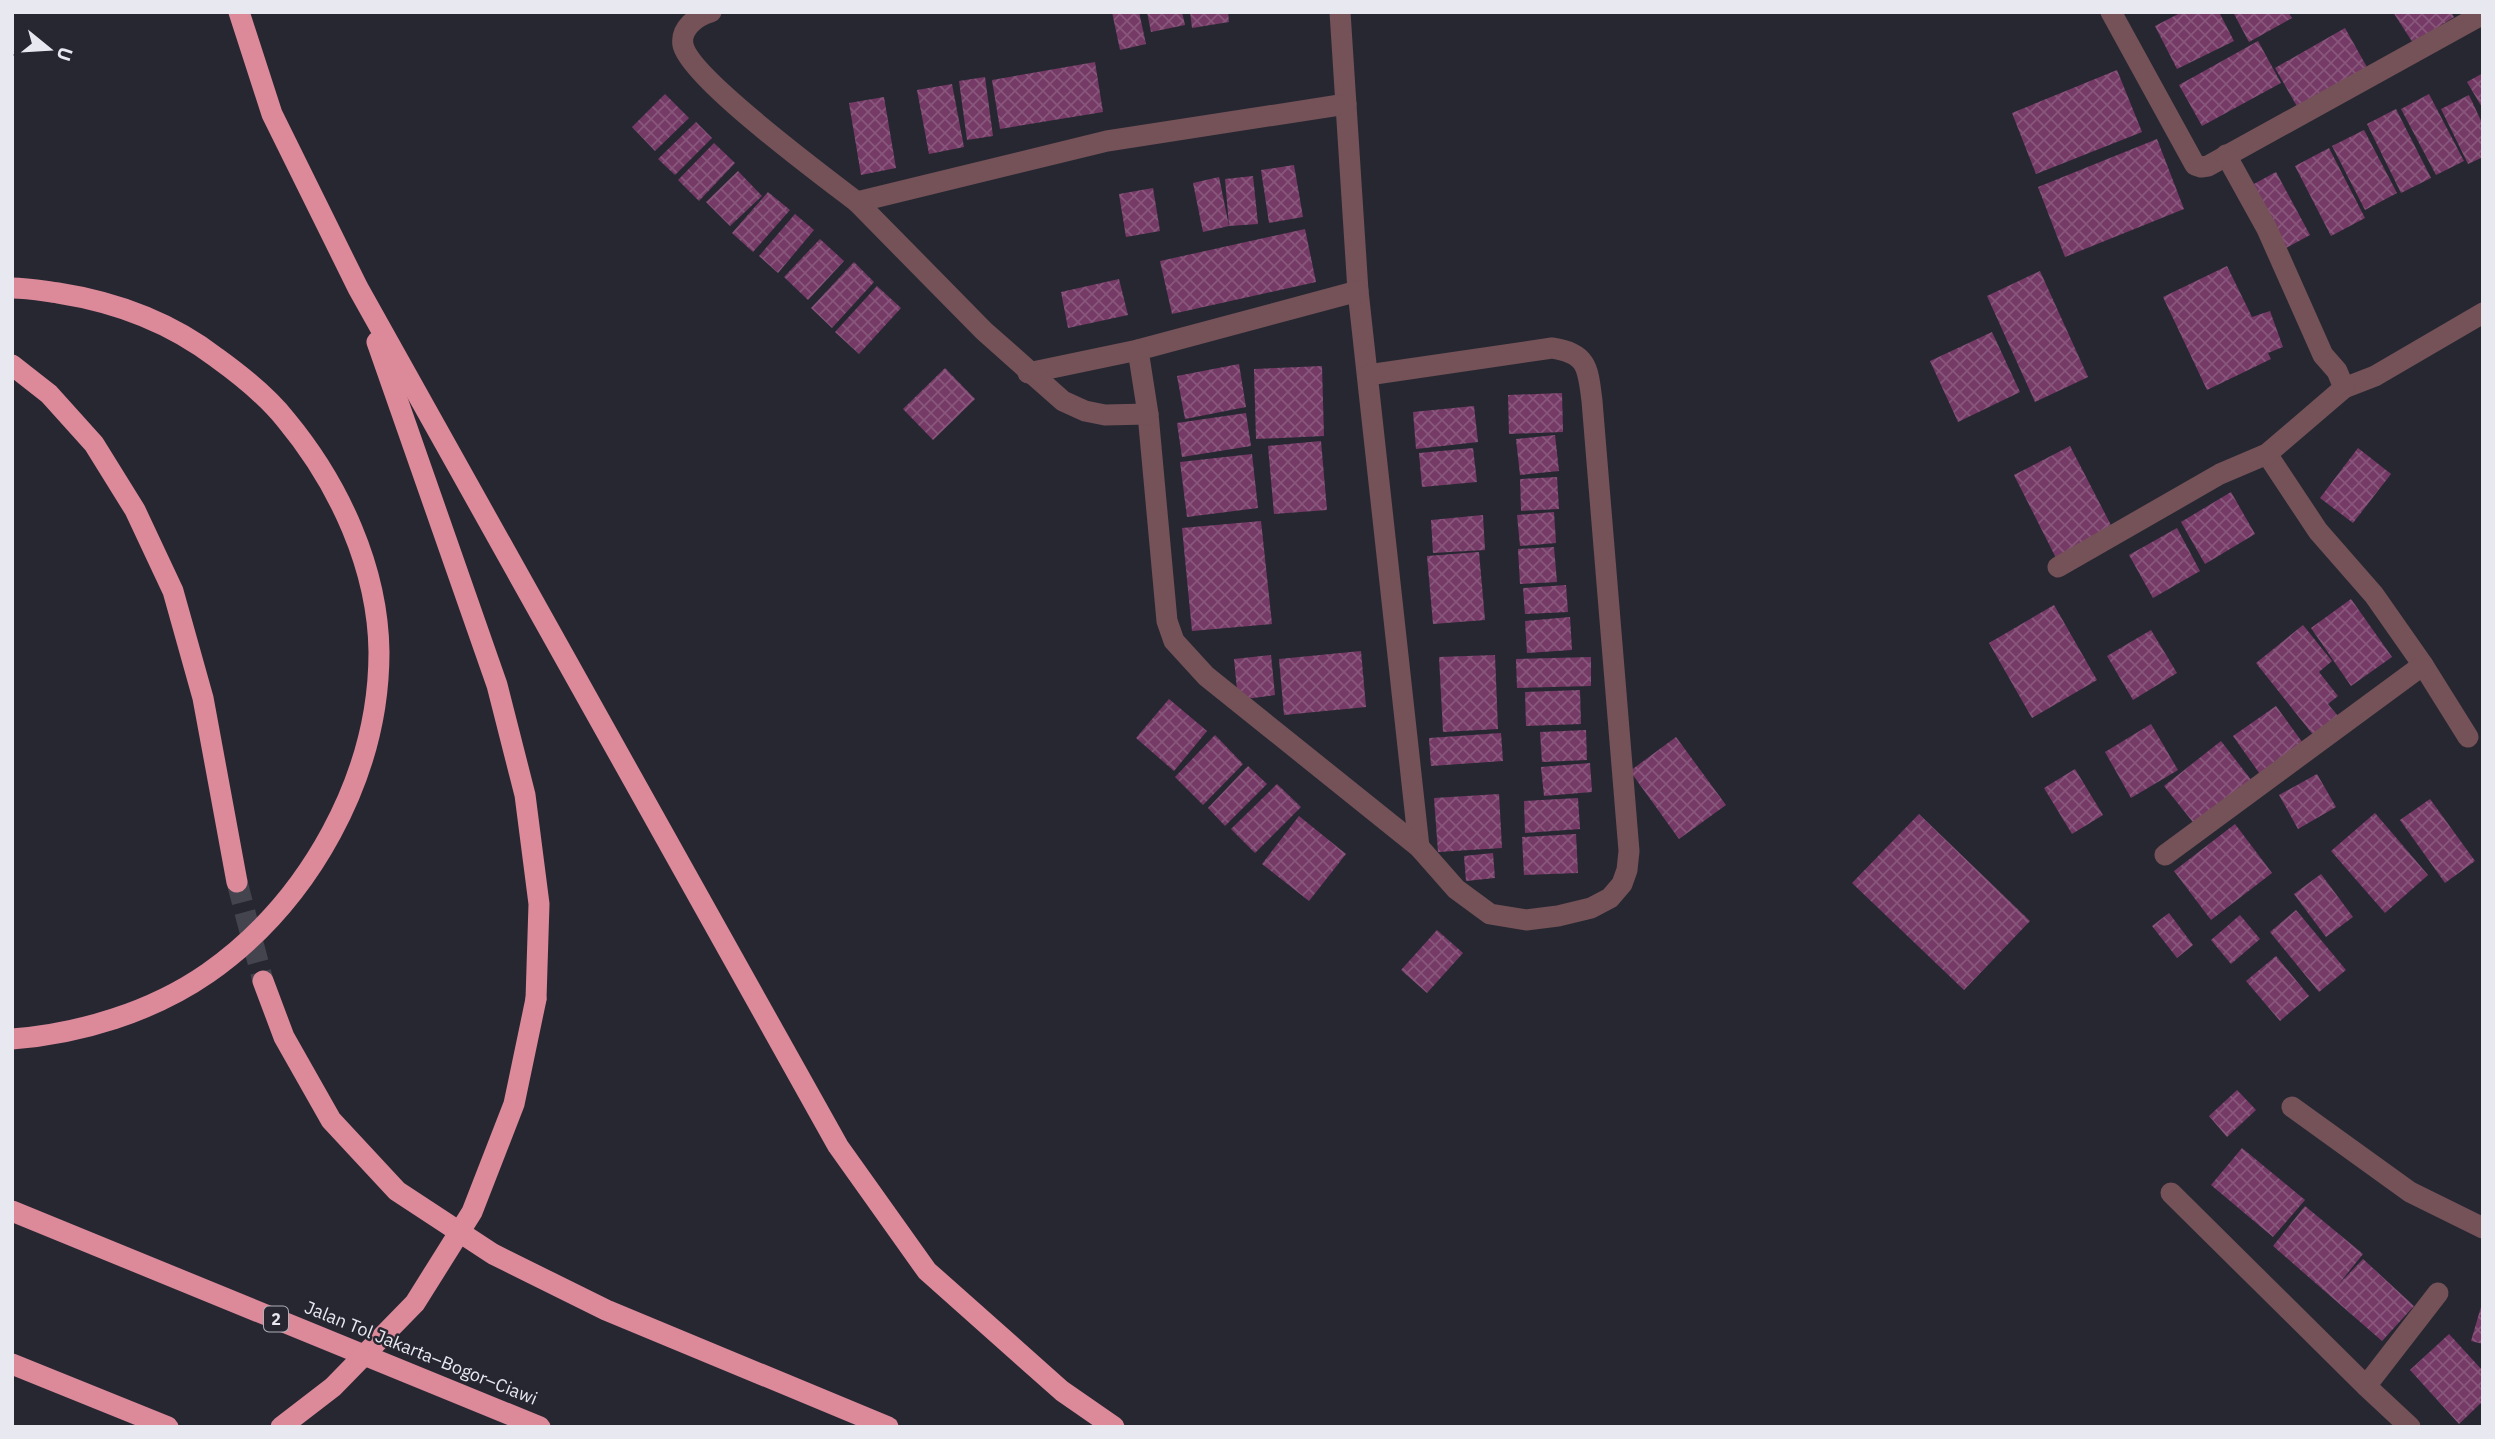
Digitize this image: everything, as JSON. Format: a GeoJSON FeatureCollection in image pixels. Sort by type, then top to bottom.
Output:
{"type":"FeatureCollection","features":[{"type":"Feature","properties":{"kind":"highway"},"geometry":{"type":"LineString","coordinates":[[239,12],[272,114],[358,288],[838,1146],[927,1271],[1062,1391],[1114,1427]]}},
{"type":"Feature","properties":{"kind":"highway"},"geometry":{"type":"LineString","coordinates":[[12,288],[88,298],[143,314],[201,345],[267,400],[286,419],[308,450],[345,510],[362,554],[374,603],[379,652],[371,721],[362,758],[345,805],[320,854],[283,904],[247,942],[206,974],[152,1003],[101,1023],[48,1037],[12,1040]]}},
{"type":"Feature","properties":{"kind":"highway"},"geometry":{"type":"LineString","coordinates":[[281,1427],[333,1387],[415,1303],[472,1212],[514,1104],[536,999],[539,904],[525,795],[497,685],[358,288]]}},
{"type":"Feature","properties":{"kind":"highway"},"geometry":{"type":"LineString","coordinates":[[12,365],[49,394],[94,444],[135,510],[173,591],[203,698],[237,882]]}},
{"type":"Feature","properties":{"kind":"highway"},"geometry":{"type":"LineString","coordinates":[[263,981],[284,1037],[331,1121],[397,1191],[493,1254],[606,1310],[888,1427]]}},
{"type":"Feature","properties":{"kind":"highway","name":"Jalan Tol Jakarta–Bogor–Ciawi"},"geometry":{"type":"LineString","coordinates":[[12,1210],[540,1427]]}},
{"type":"Feature","properties":{"kind":"highway"},"geometry":{"type":"LineString","coordinates":[[12,1364],[168,1427]]}},
{"type":"Feature","properties":{"kind":"street"},"geometry":{"type":"LineString","coordinates":[[711,12],[690,24],[683,35],[683,46],[689,59],[719,91],[858,202],[930,279],[1028,373],[1063,401],[1085,411],[1105,415],[1148,414]]}},
{"type":"Feature","properties":{"kind":"street"},"geometry":{"type":"LineString","coordinates":[[1340,12],[1358,291],[1419,847]]}},
{"type":"Feature","properties":{"kind":"street"},"geometry":{"type":"LineString","coordinates":[[2110,12],[2194,165],[2201,167],[2208,166],[2483,14]]}},
{"type":"Feature","properties":{"kind":"street"},"geometry":{"type":"LineString","coordinates":[[858,202],[1107,141],[1346,104]]}},
{"type":"Feature","properties":{"kind":"street"},"geometry":{"type":"LineString","coordinates":[[2226,155],[2267,229],[2323,355],[2352,385]]}},
{"type":"Feature","properties":{"kind":"street"},"geometry":{"type":"LineString","coordinates":[[1028,373],[1138,350],[1358,291]]}},
{"type":"Feature","properties":{"kind":"street"},"geometry":{"type":"LineString","coordinates":[[2058,567],[2220,474],[2267,454],[2352,385],[2375,376],[2479,322]]}},
{"type":"Feature","properties":{"kind":"street"},"geometry":{"type":"LineString","coordinates":[[1138,350],[1148,414],[1167,621],[1174,641],[1206,676],[1419,847],[1456,889],[1479,907],[1490,914],[1508,919],[1526,920],[1591,908],[1610,898],[1622,884],[1629,851],[1592,401],[1588,375],[1582,359],[1573,352],[1552,348],[1368,375]]}},
{"type":"Feature","properties":{"kind":"street"},"geometry":{"type":"LineString","coordinates":[[2267,454],[2318,531],[2374,595],[2423,665],[2468,737]]}},
{"type":"Feature","properties":{"kind":"street"},"geometry":{"type":"LineString","coordinates":[[2165,855],[2423,665]]}},
{"type":"Feature","properties":{"kind":"street"},"geometry":{"type":"LineString","coordinates":[[2292,1107],[2410,1192],[2483,1228]]}},
{"type":"Feature","properties":{"kind":"street"},"geometry":{"type":"LineString","coordinates":[[2171,1192],[2410,1427]]}},
{"type":"Feature","properties":{"kind":"street"},"geometry":{"type":"LineString","coordinates":[[2366,1386],[2438,1293]]}},
{"type":"Feature","properties":{"kind":"building"},"geometry":{"type":"Polygon","coordinates":[[[1112,12],[1139,12],[1146,44],[1120,50],[1112,12]]]}},
{"type":"Feature","properties":{"kind":"building"},"geometry":{"type":"Polygon","coordinates":[[[1147,12],[1182,12],[1185,25],[1151,32],[1147,12]]]}},
{"type":"Feature","properties":{"kind":"building"},"geometry":{"type":"Polygon","coordinates":[[[1190,12],[1228,12],[1229,22],[1192,28],[1190,12]]]}},
{"type":"Feature","properties":{"kind":"building"},"geometry":{"type":"Polygon","coordinates":[[[2182,12],[2219,12],[2234,41],[2177,69],[2155,26],[2182,12]]]}},
{"type":"Feature","properties":{"kind":"building"},"geometry":{"type":"Polygon","coordinates":[[[2233,12],[2288,12],[2292,18],[2249,42],[2233,12]]]}},
{"type":"Feature","properties":{"kind":"building"},"geometry":{"type":"Polygon","coordinates":[[[2393,12],[2451,12],[2454,17],[2413,43],[2393,12]]]}},
{"type":"Feature","properties":{"kind":"building"},"geometry":{"type":"Polygon","coordinates":[[[2345,28],[2368,69],[2298,108],[2275,68],[2345,28]]]}},
{"type":"Feature","properties":{"kind":"building"},"geometry":{"type":"Polygon","coordinates":[[[2258,41],[2281,83],[2202,126],[2179,85],[2258,41]]]}},
{"type":"Feature","properties":{"kind":"building"},"geometry":{"type":"Polygon","coordinates":[[[1095,62],[1103,112],[1000,129],[992,80],[1095,62]]]}},
{"type":"Feature","properties":{"kind":"building"},"geometry":{"type":"Polygon","coordinates":[[[2117,70],[2142,132],[2036,174],[2012,113],[2117,70]]]}},
{"type":"Feature","properties":{"kind":"building"},"geometry":{"type":"Polygon","coordinates":[[[2483,73],[2483,109],[2467,82],[2483,73]]]}},
{"type":"Feature","properties":{"kind":"building"},"geometry":{"type":"Polygon","coordinates":[[[985,77],[993,136],[967,140],[959,81],[985,77]]]}},
{"type":"Feature","properties":{"kind":"building"},"geometry":{"type":"Polygon","coordinates":[[[952,84],[964,147],[929,154],[917,90],[952,84]]]}},
{"type":"Feature","properties":{"kind":"building"},"geometry":{"type":"Polygon","coordinates":[[[665,94],[689,118],[655,151],[632,127],[665,94]]]}},
{"type":"Feature","properties":{"kind":"building"},"geometry":{"type":"Polygon","coordinates":[[[2429,94],[2464,161],[2436,175],[2401,109],[2429,94]]]}},
{"type":"Feature","properties":{"kind":"building"},"geometry":{"type":"Polygon","coordinates":[[[2469,95],[2483,125],[2483,157],[2468,164],[2441,109],[2469,95]]]}},
{"type":"Feature","properties":{"kind":"building"},"geometry":{"type":"Polygon","coordinates":[[[884,97],[896,168],[861,175],[849,103],[884,97]]]}},
{"type":"Feature","properties":{"kind":"building"},"geometry":{"type":"Polygon","coordinates":[[[2396,109],[2431,178],[2401,193],[2367,124],[2396,109]]]}},
{"type":"Feature","properties":{"kind":"building"},"geometry":{"type":"Polygon","coordinates":[[[696,122],[712,138],[675,175],[658,159],[696,122]]]}},
{"type":"Feature","properties":{"kind":"building"},"geometry":{"type":"Polygon","coordinates":[[[2364,130],[2397,193],[2365,210],[2332,146],[2364,130]]]}},
{"type":"Feature","properties":{"kind":"building"},"geometry":{"type":"Polygon","coordinates":[[[2157,139],[2184,209],[2065,257],[2038,187],[2157,139]]]}},
{"type":"Feature","properties":{"kind":"building"},"geometry":{"type":"Polygon","coordinates":[[[714,143],[735,163],[699,201],[678,180],[714,143]]]}},
{"type":"Feature","properties":{"kind":"building"},"geometry":{"type":"Polygon","coordinates":[[[2329,148],[2365,218],[2331,236],[2295,166],[2329,148]]]}},
{"type":"Feature","properties":{"kind":"building"},"geometry":{"type":"Polygon","coordinates":[[[1294,165],[1303,217],[1269,223],[1261,170],[1294,165]]]}},
{"type":"Feature","properties":{"kind":"building"},"geometry":{"type":"Polygon","coordinates":[[[738,171],[762,196],[730,226],[706,202],[738,171]]]}},
{"type":"Feature","properties":{"kind":"building"},"geometry":{"type":"Polygon","coordinates":[[[2276,172],[2310,235],[2286,248],[2252,185],[2276,172]]]}},
{"type":"Feature","properties":{"kind":"building"},"geometry":{"type":"Polygon","coordinates":[[[1253,176],[1258,224],[1229,226],[1225,179],[1253,176]]]}},
{"type":"Feature","properties":{"kind":"building"},"geometry":{"type":"Polygon","coordinates":[[[1219,177],[1229,226],[1203,232],[1193,183],[1219,177]]]}},
{"type":"Feature","properties":{"kind":"building"},"geometry":{"type":"Polygon","coordinates":[[[1153,188],[1160,231],[1126,237],[1119,194],[1153,188]]]}},
{"type":"Feature","properties":{"kind":"building"},"geometry":{"type":"Polygon","coordinates":[[[768,192],[790,210],[753,252],[732,233],[768,192]]]}},
{"type":"Feature","properties":{"kind":"building"},"geometry":{"type":"Polygon","coordinates":[[[795,214],[814,230],[778,273],[759,256],[795,214]]]}},
{"type":"Feature","properties":{"kind":"building"},"geometry":{"type":"Polygon","coordinates":[[[1305,229],[1316,282],[1172,314],[1160,261],[1305,229]]]}},
{"type":"Feature","properties":{"kind":"building"},"geometry":{"type":"Polygon","coordinates":[[[820,239],[844,261],[808,300],[784,277],[820,239]]]}},
{"type":"Feature","properties":{"kind":"building"},"geometry":{"type":"Polygon","coordinates":[[[854,262],[874,282],[832,328],[811,308],[854,262]]]}},
{"type":"Feature","properties":{"kind":"building"},"geometry":{"type":"Polygon","coordinates":[[[2227,266],[2252,317],[2270,311],[2283,347],[2268,353],[2271,359],[2207,390],[2163,297],[2227,266]]]}},
{"type":"Feature","properties":{"kind":"building"},"geometry":{"type":"Polygon","coordinates":[[[2040,271],[2088,377],[2035,402],[1987,296],[2040,271]]]}},
{"type":"Feature","properties":{"kind":"building"},"geometry":{"type":"Polygon","coordinates":[[[1119,279],[1128,315],[1068,328],[1061,292],[1119,279]]]}},
{"type":"Feature","properties":{"kind":"building"},"geometry":{"type":"Polygon","coordinates":[[[877,286],[901,308],[859,354],[835,332],[877,286]]]}},
{"type":"Feature","properties":{"kind":"building"},"geometry":{"type":"Polygon","coordinates":[[[1992,332],[2020,392],[1958,422],[1930,361],[1992,332]]]}},
{"type":"Feature","properties":{"kind":"building"},"geometry":{"type":"Polygon","coordinates":[[[1239,364],[1246,407],[1185,419],[1177,376],[1239,364]]]}},
{"type":"Feature","properties":{"kind":"building"},"geometry":{"type":"Polygon","coordinates":[[[1322,366],[1324,436],[1256,439],[1254,369],[1322,366]]]}},
{"type":"Feature","properties":{"kind":"building"},"geometry":{"type":"Polygon","coordinates":[[[945,368],[975,399],[933,440],[903,409],[945,368]]]}},
{"type":"Feature","properties":{"kind":"building"},"geometry":{"type":"Polygon","coordinates":[[[1562,393],[1563,432],[1509,434],[1508,395],[1562,393]]]}},
{"type":"Feature","properties":{"kind":"building"},"geometry":{"type":"Polygon","coordinates":[[[1474,406],[1478,442],[1416,449],[1413,412],[1474,406]]]}},
{"type":"Feature","properties":{"kind":"building"},"geometry":{"type":"Polygon","coordinates":[[[1246,413],[1251,446],[1182,457],[1177,423],[1246,413]]]}},
{"type":"Feature","properties":{"kind":"building"},"geometry":{"type":"Polygon","coordinates":[[[1555,435],[1559,471],[1520,475],[1516,439],[1555,435]]]}},
{"type":"Feature","properties":{"kind":"building"},"geometry":{"type":"Polygon","coordinates":[[[1321,441],[1327,510],[1274,514],[1268,446],[1321,441]]]}},
{"type":"Feature","properties":{"kind":"building"},"geometry":{"type":"Polygon","coordinates":[[[2070,446],[2113,529],[2056,558],[2014,475],[2070,446]]]}},
{"type":"Feature","properties":{"kind":"building"},"geometry":{"type":"Polygon","coordinates":[[[1473,448],[1477,482],[1422,487],[1419,453],[1473,448]]]}},
{"type":"Feature","properties":{"kind":"building"},"geometry":{"type":"Polygon","coordinates":[[[2358,448],[2391,474],[2353,523],[2320,498],[2358,448]]]}},
{"type":"Feature","properties":{"kind":"building"},"geometry":{"type":"Polygon","coordinates":[[[1252,454],[1258,508],[1187,517],[1180,462],[1252,454]]]}},
{"type":"Feature","properties":{"kind":"building"},"geometry":{"type":"Polygon","coordinates":[[[1557,477],[1559,509],[1521,511],[1520,479],[1557,477]]]}},
{"type":"Feature","properties":{"kind":"building"},"geometry":{"type":"Polygon","coordinates":[[[2231,492],[2255,534],[2205,564],[2181,522],[2231,492]]]}},
{"type":"Feature","properties":{"kind":"building"},"geometry":{"type":"Polygon","coordinates":[[[1554,512],[1556,543],[1520,546],[1517,515],[1554,512]]]}},
{"type":"Feature","properties":{"kind":"building"},"geometry":{"type":"Polygon","coordinates":[[[1483,515],[1485,550],[1433,553],[1431,520],[1483,515]]]}},
{"type":"Feature","properties":{"kind":"building"},"geometry":{"type":"Polygon","coordinates":[[[1261,521],[1272,624],[1192,631],[1182,528],[1261,521]]]}},
{"type":"Feature","properties":{"kind":"building"},"geometry":{"type":"Polygon","coordinates":[[[2177,528],[2200,571],[2153,598],[2129,555],[2177,528]]]}},
{"type":"Feature","properties":{"kind":"building"},"geometry":{"type":"Polygon","coordinates":[[[1554,547],[1557,582],[1520,584],[1518,549],[1554,547]]]}},
{"type":"Feature","properties":{"kind":"building"},"geometry":{"type":"Polygon","coordinates":[[[1479,552],[1485,620],[1433,624],[1427,556],[1479,552]]]}},
{"type":"Feature","properties":{"kind":"building"},"geometry":{"type":"Polygon","coordinates":[[[1566,585],[1568,612],[1525,614],[1523,588],[1566,585]]]}},
{"type":"Feature","properties":{"kind":"building"},"geometry":{"type":"Polygon","coordinates":[[[2351,599],[2392,657],[2351,686],[2311,628],[2351,599]]]}},
{"type":"Feature","properties":{"kind":"building"},"geometry":{"type":"Polygon","coordinates":[[[2054,605],[2097,680],[2032,718],[1989,643],[2054,605]]]}},
{"type":"Feature","properties":{"kind":"building"},"geometry":{"type":"Polygon","coordinates":[[[1570,617],[1572,650],[1527,653],[1525,621],[1570,617]]]}},
{"type":"Feature","properties":{"kind":"building"},"geometry":{"type":"Polygon","coordinates":[[[2303,625],[2332,661],[2319,672],[2338,696],[2328,704],[2343,722],[2318,741],[2256,663],[2303,625]]]}},
{"type":"Feature","properties":{"kind":"building"},"geometry":{"type":"Polygon","coordinates":[[[2151,630],[2177,673],[2133,700],[2107,656],[2151,630]]]}},
{"type":"Feature","properties":{"kind":"building"},"geometry":{"type":"Polygon","coordinates":[[[1361,651],[1366,707],[1284,715],[1279,659],[1361,651]]]}},
{"type":"Feature","properties":{"kind":"building"},"geometry":{"type":"Polygon","coordinates":[[[1271,655],[1275,695],[1238,700],[1234,659],[1271,655]]]}},
{"type":"Feature","properties":{"kind":"building"},"geometry":{"type":"Polygon","coordinates":[[[1495,655],[1498,729],[1443,732],[1439,657],[1495,655]]]}},
{"type":"Feature","properties":{"kind":"building"},"geometry":{"type":"Polygon","coordinates":[[[1591,657],[1591,686],[1517,688],[1516,659],[1591,657]]]}},
{"type":"Feature","properties":{"kind":"building"},"geometry":{"type":"Polygon","coordinates":[[[1580,690],[1581,724],[1526,726],[1525,692],[1580,690]]]}},
{"type":"Feature","properties":{"kind":"building"},"geometry":{"type":"Polygon","coordinates":[[[1169,699],[1207,731],[1174,771],[1136,738],[1169,699]]]}},
{"type":"Feature","properties":{"kind":"building"},"geometry":{"type":"Polygon","coordinates":[[[2276,706],[2305,746],[2262,777],[2233,736],[2276,706]]]}},
{"type":"Feature","properties":{"kind":"building"},"geometry":{"type":"Polygon","coordinates":[[[2151,724],[2178,770],[2131,798],[2105,752],[2151,724]]]}},
{"type":"Feature","properties":{"kind":"building"},"geometry":{"type":"Polygon","coordinates":[[[1586,730],[1587,760],[1542,762],[1540,732],[1586,730]]]}},
{"type":"Feature","properties":{"kind":"building"},"geometry":{"type":"Polygon","coordinates":[[[1501,733],[1503,761],[1431,766],[1429,738],[1501,733]]]}},
{"type":"Feature","properties":{"kind":"building"},"geometry":{"type":"Polygon","coordinates":[[[1215,735],[1243,764],[1203,805],[1175,777],[1215,735]]]}},
{"type":"Feature","properties":{"kind":"building"},"geometry":{"type":"Polygon","coordinates":[[[1676,737],[1726,805],[1679,839],[1630,771],[1676,737]]]}},
{"type":"Feature","properties":{"kind":"building"},"geometry":{"type":"Polygon","coordinates":[[[2221,741],[2252,781],[2196,826],[2164,786],[2221,741]]]}},
{"type":"Feature","properties":{"kind":"building"},"geometry":{"type":"Polygon","coordinates":[[[1590,763],[1592,792],[1544,796],[1541,767],[1590,763]]]}},
{"type":"Feature","properties":{"kind":"building"},"geometry":{"type":"Polygon","coordinates":[[[1248,766],[1267,784],[1225,826],[1208,808],[1248,766]]]}},
{"type":"Feature","properties":{"kind":"building"},"geometry":{"type":"Polygon","coordinates":[[[2075,769],[2103,815],[2072,834],[2044,788],[2075,769]]]}},
{"type":"Feature","properties":{"kind":"building"},"geometry":{"type":"Polygon","coordinates":[[[2317,774],[2336,807],[2298,829],[2279,795],[2317,774]]]}},
{"type":"Feature","properties":{"kind":"building"},"geometry":{"type":"Polygon","coordinates":[[[1277,784],[1301,807],[1255,853],[1231,829],[1277,784]]]}},
{"type":"Feature","properties":{"kind":"building"},"geometry":{"type":"Polygon","coordinates":[[[1499,794],[1502,848],[1438,852],[1434,798],[1499,794]]]}},
{"type":"Feature","properties":{"kind":"building"},"geometry":{"type":"Polygon","coordinates":[[[1578,798],[1580,829],[1525,833],[1524,801],[1578,798]]]}},
{"type":"Feature","properties":{"kind":"building"},"geometry":{"type":"Polygon","coordinates":[[[2430,799],[2475,861],[2445,883],[2400,820],[2430,799]]]}},
{"type":"Feature","properties":{"kind":"building"},"geometry":{"type":"Polygon","coordinates":[[[2375,813],[2428,875],[2385,913],[2331,851],[2375,813]]]}},
{"type":"Feature","properties":{"kind":"building"},"geometry":{"type":"Polygon","coordinates":[[[1919,814],[2030,921],[1964,990],[1852,883],[1919,814]]]}},
{"type":"Feature","properties":{"kind":"building"},"geometry":{"type":"Polygon","coordinates":[[[1299,816],[1346,854],[1309,901],[1262,864],[1299,816]]]}},
{"type":"Feature","properties":{"kind":"building"},"geometry":{"type":"Polygon","coordinates":[[[2235,824],[2272,873],[2211,920],[2174,871],[2235,824]]]}},
{"type":"Feature","properties":{"kind":"building"},"geometry":{"type":"Polygon","coordinates":[[[1576,834],[1578,873],[1524,875],[1522,837],[1576,834]]]}},
{"type":"Feature","properties":{"kind":"building"},"geometry":{"type":"Polygon","coordinates":[[[1493,853],[1495,878],[1466,881],[1464,856],[1493,853]]]}},
{"type":"Feature","properties":{"kind":"building"},"geometry":{"type":"Polygon","coordinates":[[[2321,874],[2353,917],[2326,937],[2294,894],[2321,874]]]}},
{"type":"Feature","properties":{"kind":"building"},"geometry":{"type":"Polygon","coordinates":[[[2296,910],[2346,970],[2319,992],[2270,932],[2296,910]]]}},
{"type":"Feature","properties":{"kind":"building"},"geometry":{"type":"Polygon","coordinates":[[[2169,913],[2193,945],[2177,958],[2152,926],[2169,913]]]}},
{"type":"Feature","properties":{"kind":"building"},"geometry":{"type":"Polygon","coordinates":[[[2240,915],[2260,939],[2231,964],[2211,940],[2240,915]]]}},
{"type":"Feature","properties":{"kind":"building"},"geometry":{"type":"Polygon","coordinates":[[[1437,930],[1463,953],[1427,993],[1401,970],[1437,930]]]}},
{"type":"Feature","properties":{"kind":"building"},"geometry":{"type":"Polygon","coordinates":[[[2276,956],[2309,996],[2280,1021],[2246,981],[2276,956]]]}},
{"type":"Feature","properties":{"kind":"building"},"geometry":{"type":"Polygon","coordinates":[[[2237,1090],[2256,1110],[2227,1137],[2209,1116],[2237,1090]]]}},
{"type":"Feature","properties":{"kind":"building"},"geometry":{"type":"Polygon","coordinates":[[[2242,1148],[2305,1200],[2273,1237],[2211,1185],[2242,1148]]]}},
{"type":"Feature","properties":{"kind":"building"},"geometry":{"type":"Polygon","coordinates":[[[2305,1206],[2363,1254],[2338,1285],[2363,1259],[2414,1306],[2382,1341],[2273,1246],[2305,1206]]]}},
{"type":"Feature","properties":{"kind":"building"},"geometry":{"type":"Polygon","coordinates":[[[2483,1300],[2483,1344],[2471,1341],[2483,1300]]]}},
{"type":"Feature","properties":{"kind":"building"},"geometry":{"type":"Polygon","coordinates":[[[2449,1334],[2483,1371],[2483,1401],[2459,1424],[2410,1370],[2449,1334]]]}},
{"type":"Feature","properties":{"kind":"tunnel"},"geometry":{"type":"LineString","coordinates":[[237,882],[263,981]]}}]}
